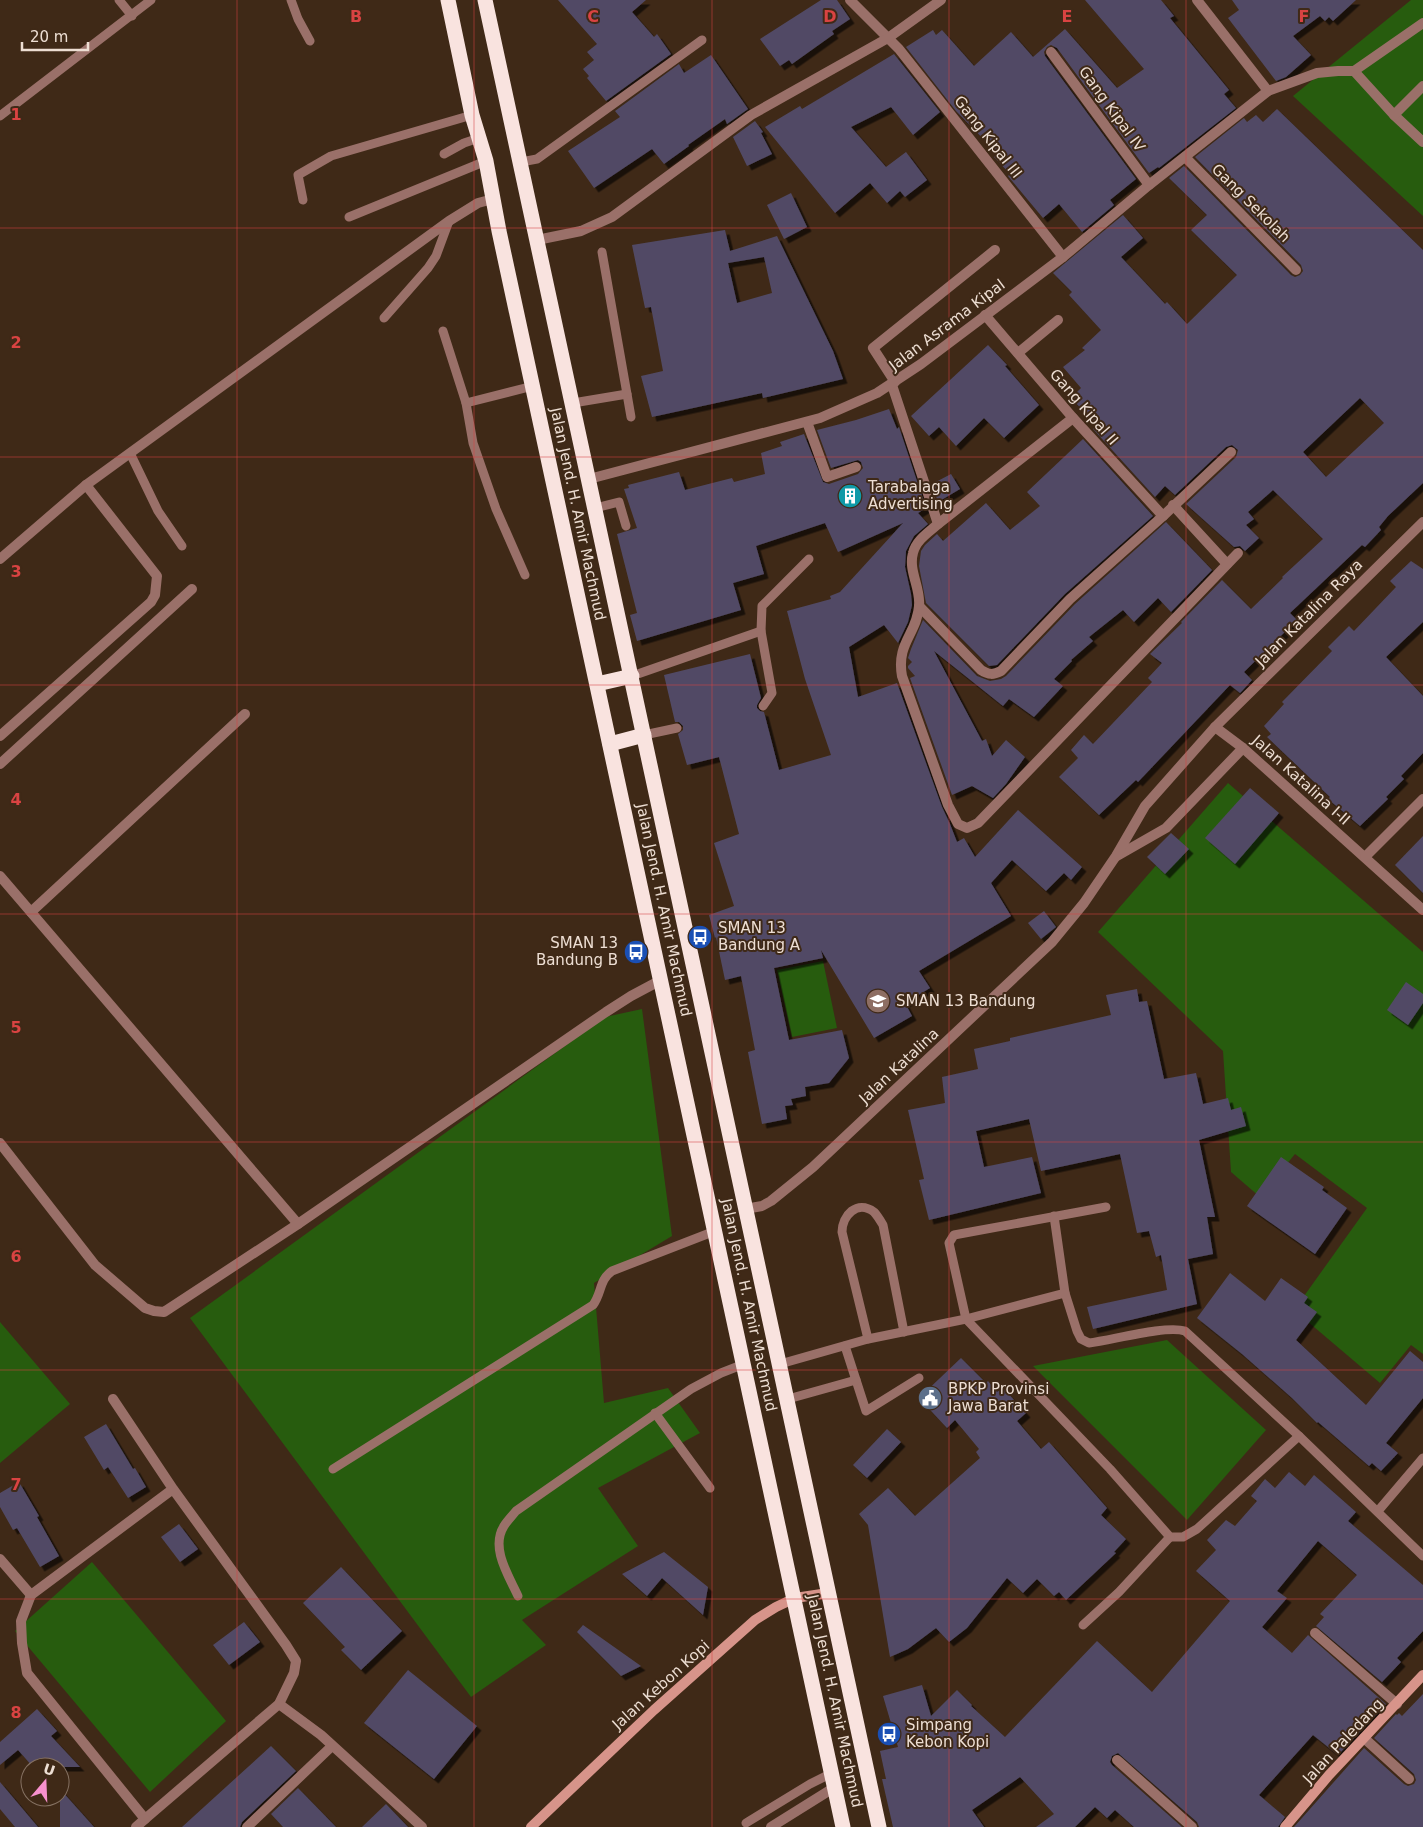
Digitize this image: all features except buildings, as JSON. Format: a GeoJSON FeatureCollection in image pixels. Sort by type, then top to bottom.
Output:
{"type":"FeatureCollection","features":[{"type":"Feature","properties":{"kind":"highway","name":"Jalan Jend. H. Amir Machmud"},"geometry":{"type":"LineString","coordinates":[[448,0],[472,115],[486,161],[492,199],[843,1827]]}},
{"type":"Feature","properties":{"kind":"highway","name":"Jalan Jend. H. Amir Machmud"},"geometry":{"type":"LineString","coordinates":[[485,0],[879,1827]]}},
{"type":"Feature","properties":{"kind":"highway"},"geometry":{"type":"LineString","coordinates":[[597,684],[632,676]]}},
{"type":"Feature","properties":{"kind":"highway"},"geometry":{"type":"LineString","coordinates":[[610,744],[644,735]]}},
{"type":"Feature","properties":{"kind":"main road","name":"Jalan Kebon Kopi"},"geometry":{"type":"LineString","coordinates":[[531,1827],[654,1710],[755,1620],[795,1598],[828,1593]]}},
{"type":"Feature","properties":{"kind":"main road","name":"Jalan Paledang"},"geometry":{"type":"LineString","coordinates":[[1285,1827],[1329,1775],[1423,1676]]}},
{"type":"Feature","properties":{"kind":"street","name":"Gang Kipal III"},"geometry":{"type":"LineString","coordinates":[[850,0],[899,49],[1062,257]]}},
{"type":"Feature","properties":{"kind":"street"},"geometry":{"type":"LineString","coordinates":[[538,240],[581,231],[612,217],[751,115],[888,38],[941,0]]}},
{"type":"Feature","properties":{"kind":"street"},"geometry":{"type":"LineString","coordinates":[[1197,0],[1268,91]]}},
{"type":"Feature","properties":{"kind":"street"},"geometry":{"type":"LineString","coordinates":[[1423,24],[1354,72],[1394,115],[1423,142]]}},
{"type":"Feature","properties":{"kind":"street","name":"Gang Kipal IV"},"geometry":{"type":"LineString","coordinates":[[1051,52],[1149,185]]}},
{"type":"Feature","properties":{"kind":"street","name":"Jalan Asrama Kipal"},"geometry":{"type":"LineString","coordinates":[[589,479],[820,418],[893,383],[1062,257],[1268,91],[1317,73],[1338,70],[1354,72]]}},
{"type":"Feature","properties":{"kind":"street"},"geometry":{"type":"LineString","coordinates":[[1394,115],[1423,86]]}},
{"type":"Feature","properties":{"kind":"street","name":"Gang Sekolah"},"geometry":{"type":"LineString","coordinates":[[1185,156],[1296,270]]}},
{"type":"Feature","properties":{"kind":"street"},"geometry":{"type":"LineString","coordinates":[[0,559],[86,485],[449,221],[478,204],[492,199]]}},
{"type":"Feature","properties":{"kind":"street"},"geometry":{"type":"LineString","coordinates":[[938,524],[893,383],[873,348],[994,250]]}},
{"type":"Feature","properties":{"kind":"street","name":"Gang Kipal II"},"geometry":{"type":"LineString","coordinates":[[986,315],[1073,418],[1163,516]]}},
{"type":"Feature","properties":{"kind":"street"},"geometry":{"type":"LineString","coordinates":[[1018,353],[1058,320]]}},
{"type":"Feature","properties":{"kind":"street"},"geometry":{"type":"LineString","coordinates":[[1073,418],[938,524],[918,542],[913,552],[911,565],[919,595],[919,606],[916,621],[903,650],[900,662],[902,676],[948,805],[958,824],[967,828],[978,823],[1238,553]]}},
{"type":"Feature","properties":{"kind":"street"},"geometry":{"type":"LineString","coordinates":[[807,422],[827,477],[856,467]]}},
{"type":"Feature","properties":{"kind":"street"},"geometry":{"type":"LineString","coordinates":[[919,606],[981,670],[989,675],[1001,671],[1070,599],[1231,452]]}},
{"type":"Feature","properties":{"kind":"street"},"geometry":{"type":"LineString","coordinates":[[0,736],[151,602],[155,595],[157,576],[86,485]]}},
{"type":"Feature","properties":{"kind":"street"},"geometry":{"type":"LineString","coordinates":[[1173,505],[1227,564]]}},
{"type":"Feature","properties":{"kind":"street","name":"Jalan Katalina Raya"},"geometry":{"type":"LineString","coordinates":[[1215,727],[1423,522]]}},
{"type":"Feature","properties":{"kind":"street"},"geometry":{"type":"LineString","coordinates":[[0,764],[192,589]]}},
{"type":"Feature","properties":{"kind":"street"},"geometry":{"type":"LineString","coordinates":[[30,912],[245,714]]}},
{"type":"Feature","properties":{"kind":"street","name":"Jalan Katalina I-II"},"geometry":{"type":"LineString","coordinates":[[1215,727],[1243,748],[1423,910]]}},
{"type":"Feature","properties":{"kind":"street","name":"Jalan Katalina"},"geometry":{"type":"LineString","coordinates":[[745,1209],[762,1206],[770,1201],[813,1166],[1052,942],[1084,903],[1116,856],[1145,806],[1215,727]]}},
{"type":"Feature","properties":{"kind":"street","name":"Jalan Katalina"},"geometry":{"type":"LineString","coordinates":[[1116,856],[1166,828],[1243,748]]}},
{"type":"Feature","properties":{"kind":"street"},"geometry":{"type":"LineString","coordinates":[[1365,857],[1423,799]]}},
{"type":"Feature","properties":{"kind":"street"},"geometry":{"type":"LineString","coordinates":[[0,877],[298,1224]]}},
{"type":"Feature","properties":{"kind":"street"},"geometry":{"type":"LineString","coordinates":[[0,1143],[96,1265],[145,1308],[164,1312],[298,1224],[582,1028],[631,996],[661,980]]}},
{"type":"Feature","properties":{"kind":"street"},"geometry":{"type":"LineString","coordinates":[[113,1399],[173,1489],[286,1645],[296,1662],[294,1673],[279,1704],[136,1827]]}},
{"type":"Feature","properties":{"kind":"street"},"geometry":{"type":"LineString","coordinates":[[145,1819],[27,1673],[22,1643],[21,1621],[31,1595],[173,1489]]}},
{"type":"Feature","properties":{"kind":"street"},"geometry":{"type":"LineString","coordinates":[[0,1559],[31,1595]]}},
{"type":"Feature","properties":{"kind":"street"},"geometry":{"type":"LineString","coordinates":[[1315,1633],[1398,1704]]}},
{"type":"Feature","properties":{"kind":"street"},"geometry":{"type":"LineString","coordinates":[[279,1704],[332,1746],[422,1827]]}},
{"type":"Feature","properties":{"kind":"street"},"geometry":{"type":"LineString","coordinates":[[1364,1738],[1409,1779]]}},
{"type":"Feature","properties":{"kind":"street"},"geometry":{"type":"LineString","coordinates":[[247,1827],[332,1746]]}},
{"type":"Feature","properties":{"kind":"street"},"geometry":{"type":"LineString","coordinates":[[1117,1760],[1192,1827]]}},
{"type":"Feature","properties":{"kind":"street"},"geometry":{"type":"LineString","coordinates":[[771,1827],[833,1780]]}},
{"type":"Feature","properties":{"kind":"lane"},"geometry":{"type":"LineString","coordinates":[[118,0],[132,16]]}},
{"type":"Feature","properties":{"kind":"lane"},"geometry":{"type":"LineString","coordinates":[[0,116],[151,0]]}},
{"type":"Feature","properties":{"kind":"lane"},"geometry":{"type":"LineString","coordinates":[[291,0],[298,19],[310,41]]}},
{"type":"Feature","properties":{"kind":"lane"},"geometry":{"type":"LineString","coordinates":[[521,162],[537,159],[702,40]]}},
{"type":"Feature","properties":{"kind":"lane"},"geometry":{"type":"LineString","coordinates":[[303,200],[298,175],[331,156],[472,115]]}},
{"type":"Feature","properties":{"kind":"lane"},"geometry":{"type":"LineString","coordinates":[[444,154],[464,142],[478,138]]}},
{"type":"Feature","properties":{"kind":"lane"},"geometry":{"type":"LineString","coordinates":[[348,218],[486,161]]}},
{"type":"Feature","properties":{"kind":"lane"},"geometry":{"type":"LineString","coordinates":[[384,318],[428,268],[436,256],[449,221]]}},
{"type":"Feature","properties":{"kind":"lane"},"geometry":{"type":"LineString","coordinates":[[602,252],[631,417]]}},
{"type":"Feature","properties":{"kind":"lane"},"geometry":{"type":"LineString","coordinates":[[443,331],[466,403],[473,443],[496,509],[524,574]]}},
{"type":"Feature","properties":{"kind":"lane"},"geometry":{"type":"LineString","coordinates":[[466,403],[533,386]]}},
{"type":"Feature","properties":{"kind":"lane"},"geometry":{"type":"LineString","coordinates":[[573,403],[627,394]]}},
{"type":"Feature","properties":{"kind":"lane"},"geometry":{"type":"LineString","coordinates":[[130,453],[158,511],[182,546]]}},
{"type":"Feature","properties":{"kind":"lane"},"geometry":{"type":"LineString","coordinates":[[595,508],[619,502],[626,526]]}},
{"type":"Feature","properties":{"kind":"lane"},"geometry":{"type":"LineString","coordinates":[[763,706],[772,693],[761,631],[762,606],[809,559]]}},
{"type":"Feature","properties":{"kind":"lane"},"geometry":{"type":"LineString","coordinates":[[632,676],[761,631]]}},
{"type":"Feature","properties":{"kind":"lane"},"geometry":{"type":"LineString","coordinates":[[644,735],[677,728]]}},
{"type":"Feature","properties":{"kind":"lane"},"geometry":{"type":"LineString","coordinates":[[1106,1207],[954,1235],[949,1243],[966,1319],[1110,1469],[1170,1537]]}},
{"type":"Feature","properties":{"kind":"lane"},"geometry":{"type":"LineString","coordinates":[[868,1339],[842,1232],[844,1219],[851,1211],[859,1208],[866,1208],[875,1212],[883,1224],[904,1332]]}},
{"type":"Feature","properties":{"kind":"lane"},"geometry":{"type":"LineString","coordinates":[[1054,1216],[1065,1293],[1081,1339],[1089,1343],[1153,1332],[1185,1330],[1378,1511],[1423,1556]]}},
{"type":"Feature","properties":{"kind":"lane"},"geometry":{"type":"LineString","coordinates":[[333,1469],[593,1304],[599,1295],[606,1275],[612,1271],[715,1231]]}},
{"type":"Feature","properties":{"kind":"lane"},"geometry":{"type":"LineString","coordinates":[[780,1364],[868,1339],[966,1319],[1065,1293]]}},
{"type":"Feature","properties":{"kind":"lane"},"geometry":{"type":"LineString","coordinates":[[845,1346],[866,1411],[920,1378]]}},
{"type":"Feature","properties":{"kind":"lane"},"geometry":{"type":"LineString","coordinates":[[518,1596],[500,1554],[499,1542],[503,1528],[516,1511],[691,1388],[744,1364]]}},
{"type":"Feature","properties":{"kind":"lane"},"geometry":{"type":"LineString","coordinates":[[788,1399],[856,1380]]}},
{"type":"Feature","properties":{"kind":"lane"},"geometry":{"type":"LineString","coordinates":[[655,1413],[710,1488]]}},
{"type":"Feature","properties":{"kind":"lane"},"geometry":{"type":"LineString","coordinates":[[1083,1624],[1120,1592],[1170,1537],[1182,1537],[1197,1529],[1299,1436]]}},
{"type":"Feature","properties":{"kind":"lane"},"geometry":{"type":"LineString","coordinates":[[1378,1511],[1423,1458]]}},
{"type":"Feature","properties":{"kind":"lane"},"geometry":{"type":"LineString","coordinates":[[746,1823],[810,1784],[833,1780]]}},
{"type":"Feature","properties":{"kind":"green space"},"geometry":{"type":"Polygon","coordinates":[[[1411,0],[1423,0],[1423,216],[1293,96],[1411,0]]]}},
{"type":"Feature","properties":{"kind":"green space"},"geometry":{"type":"Polygon","coordinates":[[[1228,783],[1423,952],[1423,1354],[1411,1345],[1380,1383],[1294,1310],[1367,1208],[1295,1154],[1260,1197],[1231,1172],[1223,1051],[1098,932],[1228,783]]]}},
{"type":"Feature","properties":{"kind":"green space"},"geometry":{"type":"Polygon","coordinates":[[[823,961],[837,1028],[792,1037],[777,970],[823,961]]]}},
{"type":"Feature","properties":{"kind":"green space"},"geometry":{"type":"Polygon","coordinates":[[[642,1009],[672,1236],[594,1283],[604,1403],[668,1388],[700,1433],[598,1488],[638,1546],[522,1620],[546,1645],[471,1697],[190,1318],[605,1017],[642,1009]]]}},
{"type":"Feature","properties":{"kind":"green space"},"geometry":{"type":"Polygon","coordinates":[[[0,1322],[70,1404],[0,1463],[0,1322]]]}},
{"type":"Feature","properties":{"kind":"green space"},"geometry":{"type":"Polygon","coordinates":[[[1167,1340],[1266,1430],[1187,1520],[1033,1366],[1167,1340]]]}},
{"type":"Feature","properties":{"kind":"green space"},"geometry":{"type":"Polygon","coordinates":[[[92,1562],[226,1721],[150,1792],[15,1631],[92,1562]]]}},
{"type":"Feature","properties":{"kind":"place","name":"Tarabalaga Advertising"},"geometry":{"type":"Point","coordinates":[850,496]}},
{"type":"Feature","properties":{"kind":"place","name":"SMAN 13 Bandung A"},"geometry":{"type":"Point","coordinates":[700,937]}},
{"type":"Feature","properties":{"kind":"place","name":"SMAN 13 Bandung B"},"geometry":{"type":"Point","coordinates":[636,952]}},
{"type":"Feature","properties":{"kind":"place","name":"SMAN 13 Bandung"},"geometry":{"type":"Point","coordinates":[878,1001]}},
{"type":"Feature","properties":{"kind":"place","name":"BPKP Provinsi Jawa Barat"},"geometry":{"type":"Point","coordinates":[930,1398]}},
{"type":"Feature","properties":{"kind":"place","name":"Simpang Kebon Kopi"},"geometry":{"type":"Point","coordinates":[889,1734]}}]}
